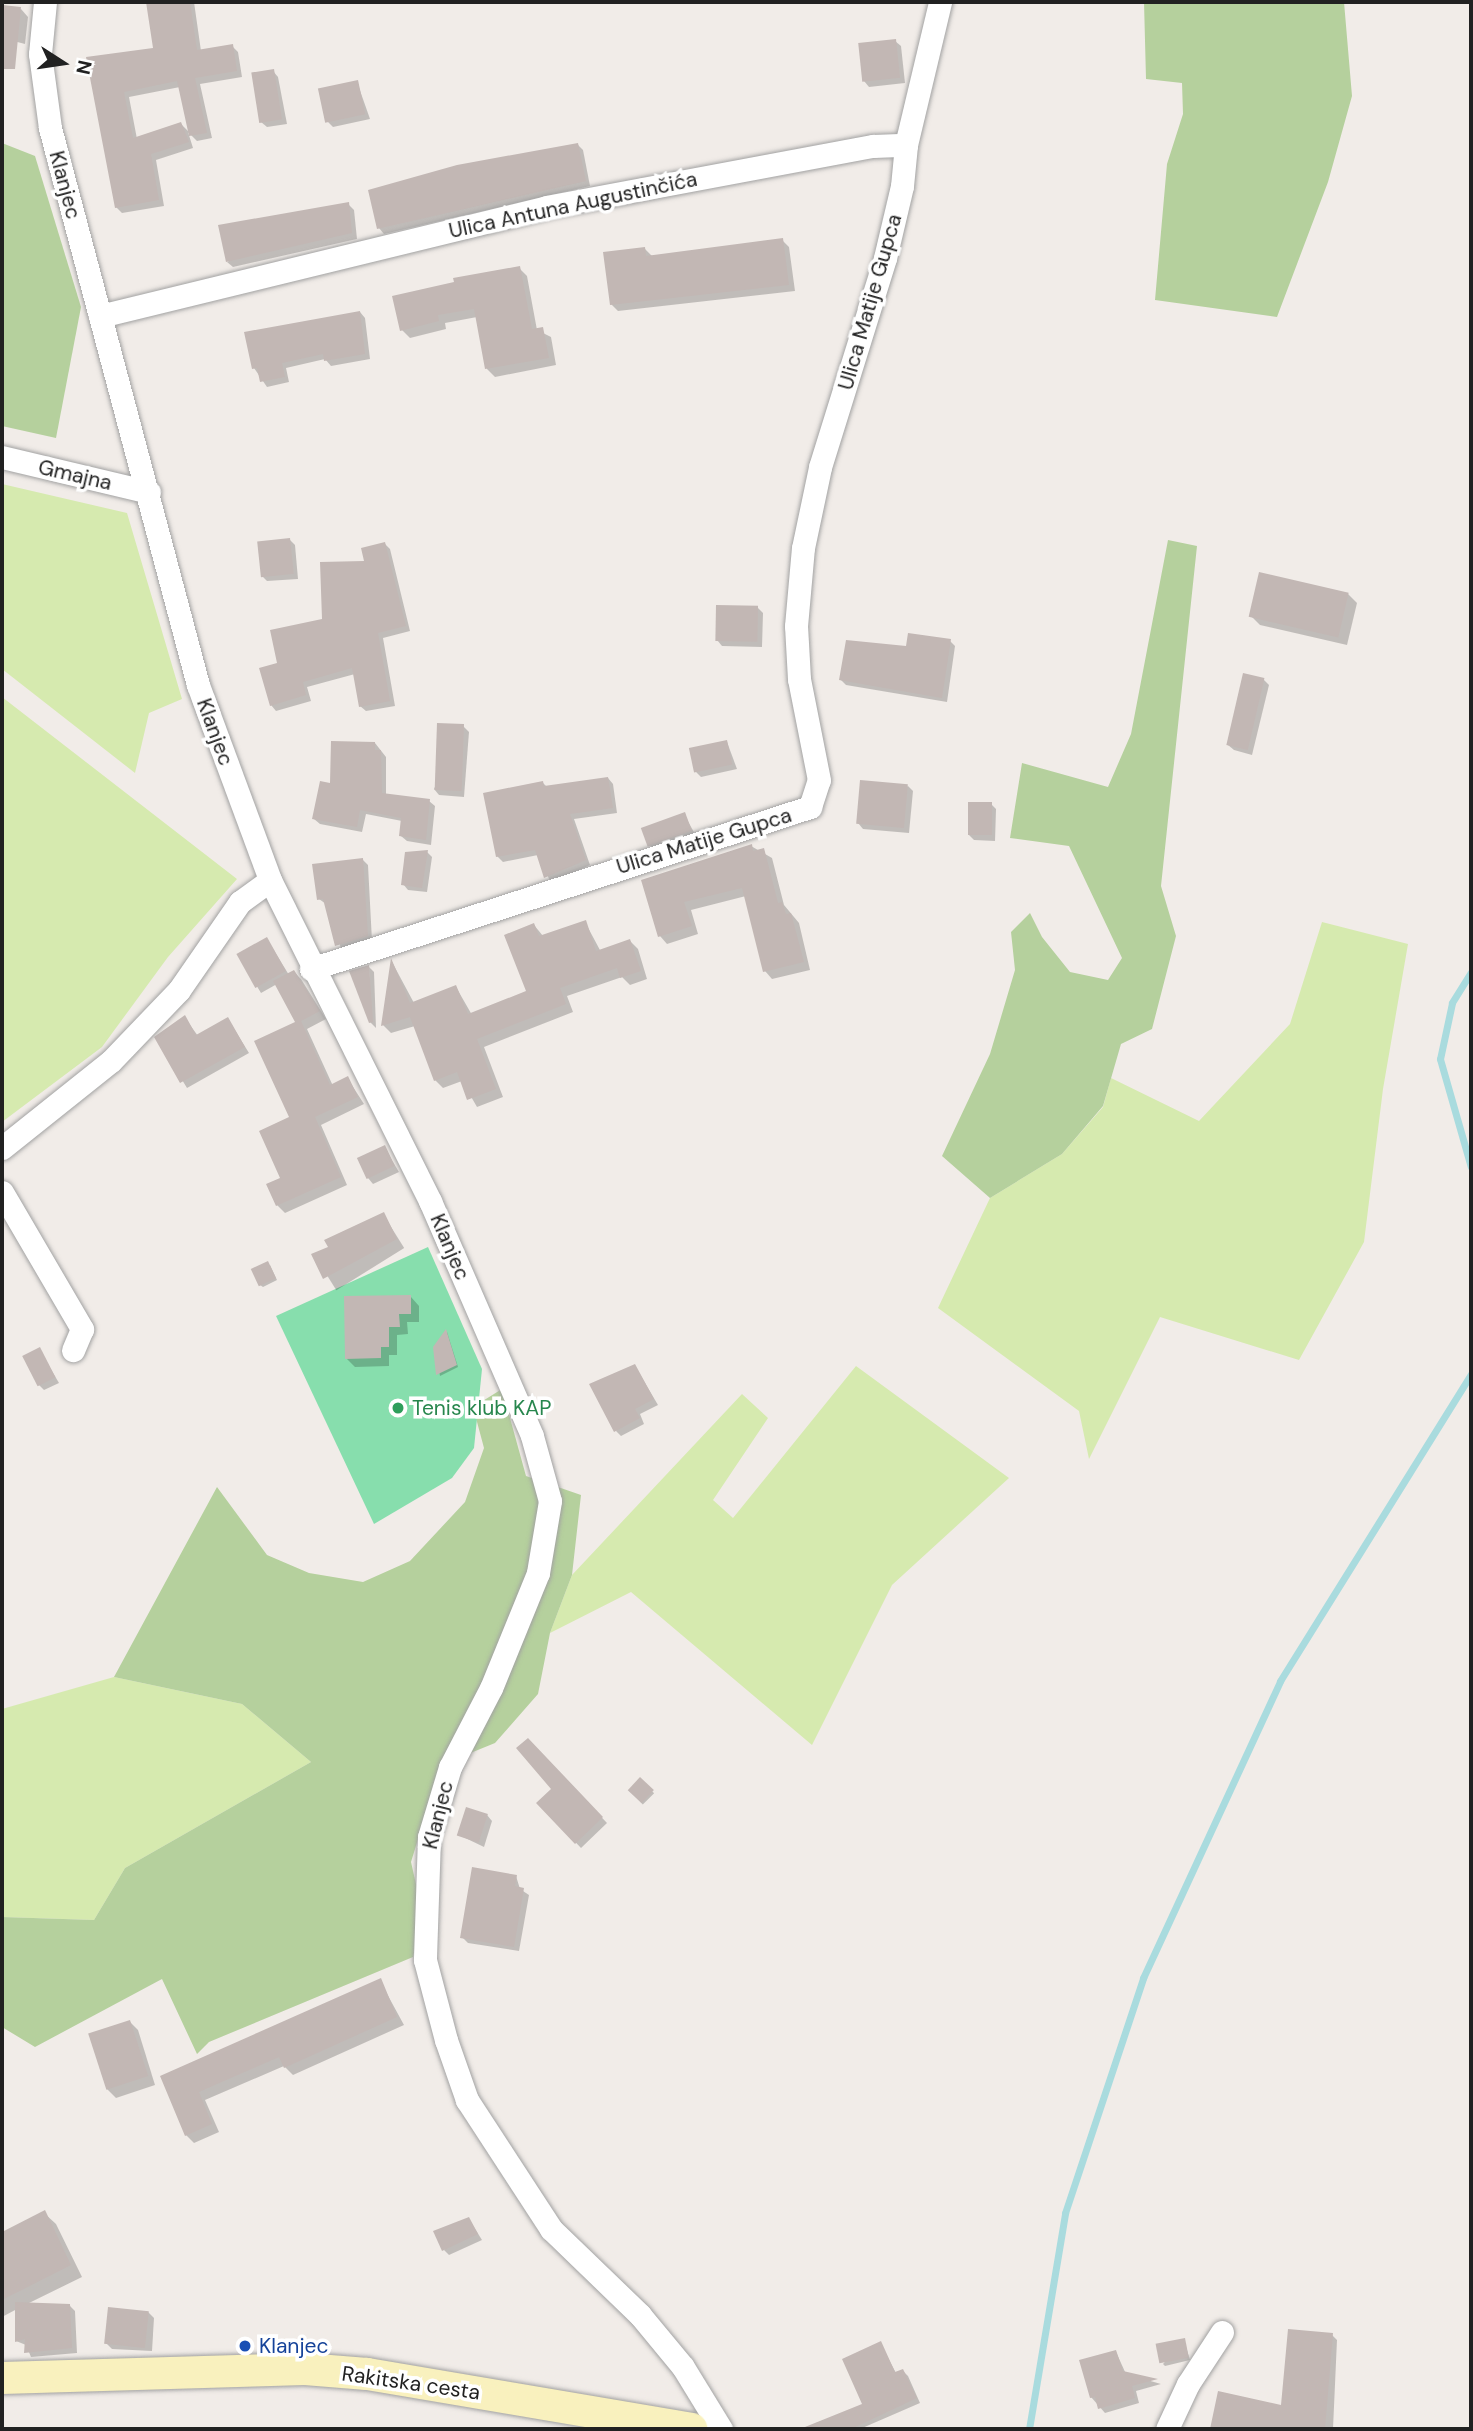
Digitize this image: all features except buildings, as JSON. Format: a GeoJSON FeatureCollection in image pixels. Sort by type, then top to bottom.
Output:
{"type":"FeatureCollection","features":[{"type":"Feature","properties":{"kind":"main road","name":"Rakitska cesta"},"geometry":{"type":"LineString","coordinates":[[2,2378],[305,2369],[367,2374],[691,2429]]}},
{"type":"Feature","properties":{"kind":"street","name":"Klanjec"},"geometry":{"type":"LineString","coordinates":[[45,2],[40,54],[50,128],[149,492],[198,685],[270,880],[311,969],[430,1200],[532,1436],[550,1501],[538,1573],[491,1688],[450,1767],[429,1838],[425,1960],[446,2040],[467,2100],[551,2229],[640,2315],[683,2367],[721,2429]]}},
{"type":"Feature","properties":{"kind":"street"},"geometry":{"type":"LineString","coordinates":[[906,145],[940,2]]}},
{"type":"Feature","properties":{"kind":"street","name":"Ulica Antuna Augustinčića"},"geometry":{"type":"LineString","coordinates":[[100,316],[546,208],[873,146],[906,145]]}},
{"type":"Feature","properties":{"kind":"street","name":"Ulica Matije Gupca"},"geometry":{"type":"LineString","coordinates":[[311,969],[810,807],[819,780],[799,679],[796,626],[803,548],[820,467],[885,258],[902,186],[906,145]]}},
{"type":"Feature","properties":{"kind":"street","name":"Gmajna"},"geometry":{"type":"LineString","coordinates":[[2,457],[149,492]]}},
{"type":"Feature","properties":{"kind":"street"},"geometry":{"type":"LineString","coordinates":[[2,1148],[111,1061],[180,990],[240,902],[270,880]]}},
{"type":"Feature","properties":{"kind":"street"},"geometry":{"type":"LineString","coordinates":[[2,1192],[82,1329],[74,1350]]}},
{"type":"Feature","properties":{"kind":"street"},"geometry":{"type":"LineString","coordinates":[[1167,2429],[1188,2384],[1222,2332]]}},
{"type":"Feature","properties":{"kind":"green space"},"geometry":{"type":"Polygon","coordinates":[[[1144,2],[1344,2],[1352,96],[1328,182],[1277,317],[1155,300],[1167,164],[1183,114],[1182,83],[1146,79],[1144,2]]]}},
{"type":"Feature","properties":{"kind":"green space"},"geometry":{"type":"Polygon","coordinates":[[[2,143],[35,156],[81,307],[56,438],[2,426],[2,143]]]}},
{"type":"Feature","properties":{"kind":"green space"},"geometry":{"type":"Polygon","coordinates":[[[2,484],[127,513],[182,699],[149,713],[135,773],[2,669],[2,484]]]}},
{"type":"Feature","properties":{"kind":"green space"},"geometry":{"type":"Polygon","coordinates":[[[1168,540],[1197,546],[1161,886],[1176,936],[1152,1029],[1121,1044],[1103,1106],[1062,1154],[990,1198],[942,1156],[990,1054],[1015,970],[1011,932],[1030,913],[1042,937],[1070,972],[1108,980],[1122,958],[1069,846],[1010,838],[1022,763],[1108,787],[1131,734],[1168,540]]]}},
{"type":"Feature","properties":{"kind":"green space"},"geometry":{"type":"Polygon","coordinates":[[[2,697],[237,879],[168,957],[102,1047],[2,1122],[2,697]]]}},
{"type":"Feature","properties":{"kind":"green space"},"geometry":{"type":"Polygon","coordinates":[[[1322,922],[1408,944],[1383,1089],[1364,1242],[1299,1360],[1160,1317],[1089,1459],[1079,1411],[938,1308],[990,1198],[1062,1154],[1103,1107],[1111,1078],[1199,1121],[1290,1024],[1322,922]]]}},
{"type":"Feature","properties":{"kind":"green space","name":"Tenis klub KAP"},"geometry":{"type":"Polygon","coordinates":[[[428,1247],[482,1369],[474,1448],[452,1478],[374,1524],[276,1316],[428,1247]]]}},
{"type":"Feature","properties":{"kind":"green space"},"geometry":{"type":"Polygon","coordinates":[[[856,1366],[1009,1478],[892,1585],[812,1745],[631,1592],[550,1633],[572,1575],[742,1394],[768,1418],[713,1500],[733,1518],[856,1366]]]}},
{"type":"Feature","properties":{"kind":"green space"},"geometry":{"type":"Polygon","coordinates":[[[502,1389],[526,1476],[581,1495],[572,1575],[550,1633],[538,1694],[495,1743],[441,1765],[411,1862],[423,1915],[413,1957],[209,2042],[197,2054],[162,1979],[35,2047],[2,2027],[2,1917],[94,1920],[125,1868],[311,1762],[242,1704],[114,1677],[217,1487],[267,1555],[309,1573],[363,1582],[410,1561],[465,1502],[484,1448],[473,1407],[502,1389]]]}},
{"type":"Feature","properties":{"kind":"green space"},"geometry":{"type":"Polygon","coordinates":[[[114,1677],[242,1704],[311,1762],[125,1868],[94,1920],[2,1917],[2,1709],[114,1677]]]}},
{"type":"Feature","properties":{"kind":"waterway"},"geometry":{"type":"LineString","coordinates":[[1471,972],[1452,1003],[1440,1059],[1471,1167]]}},
{"type":"Feature","properties":{"kind":"waterway"},"geometry":{"type":"LineString","coordinates":[[1029,2429],[1065,2213],[1143,1978],[1280,1681],[1471,1374]]}},
{"type":"Feature","properties":{"kind":"place","name":"Tenis klub KAP"},"geometry":{"type":"Point","coordinates":[398,1408]}},
{"type":"Feature","properties":{"kind":"place","name":"Klanjec"},"geometry":{"type":"Point","coordinates":[245,2346]}}]}
